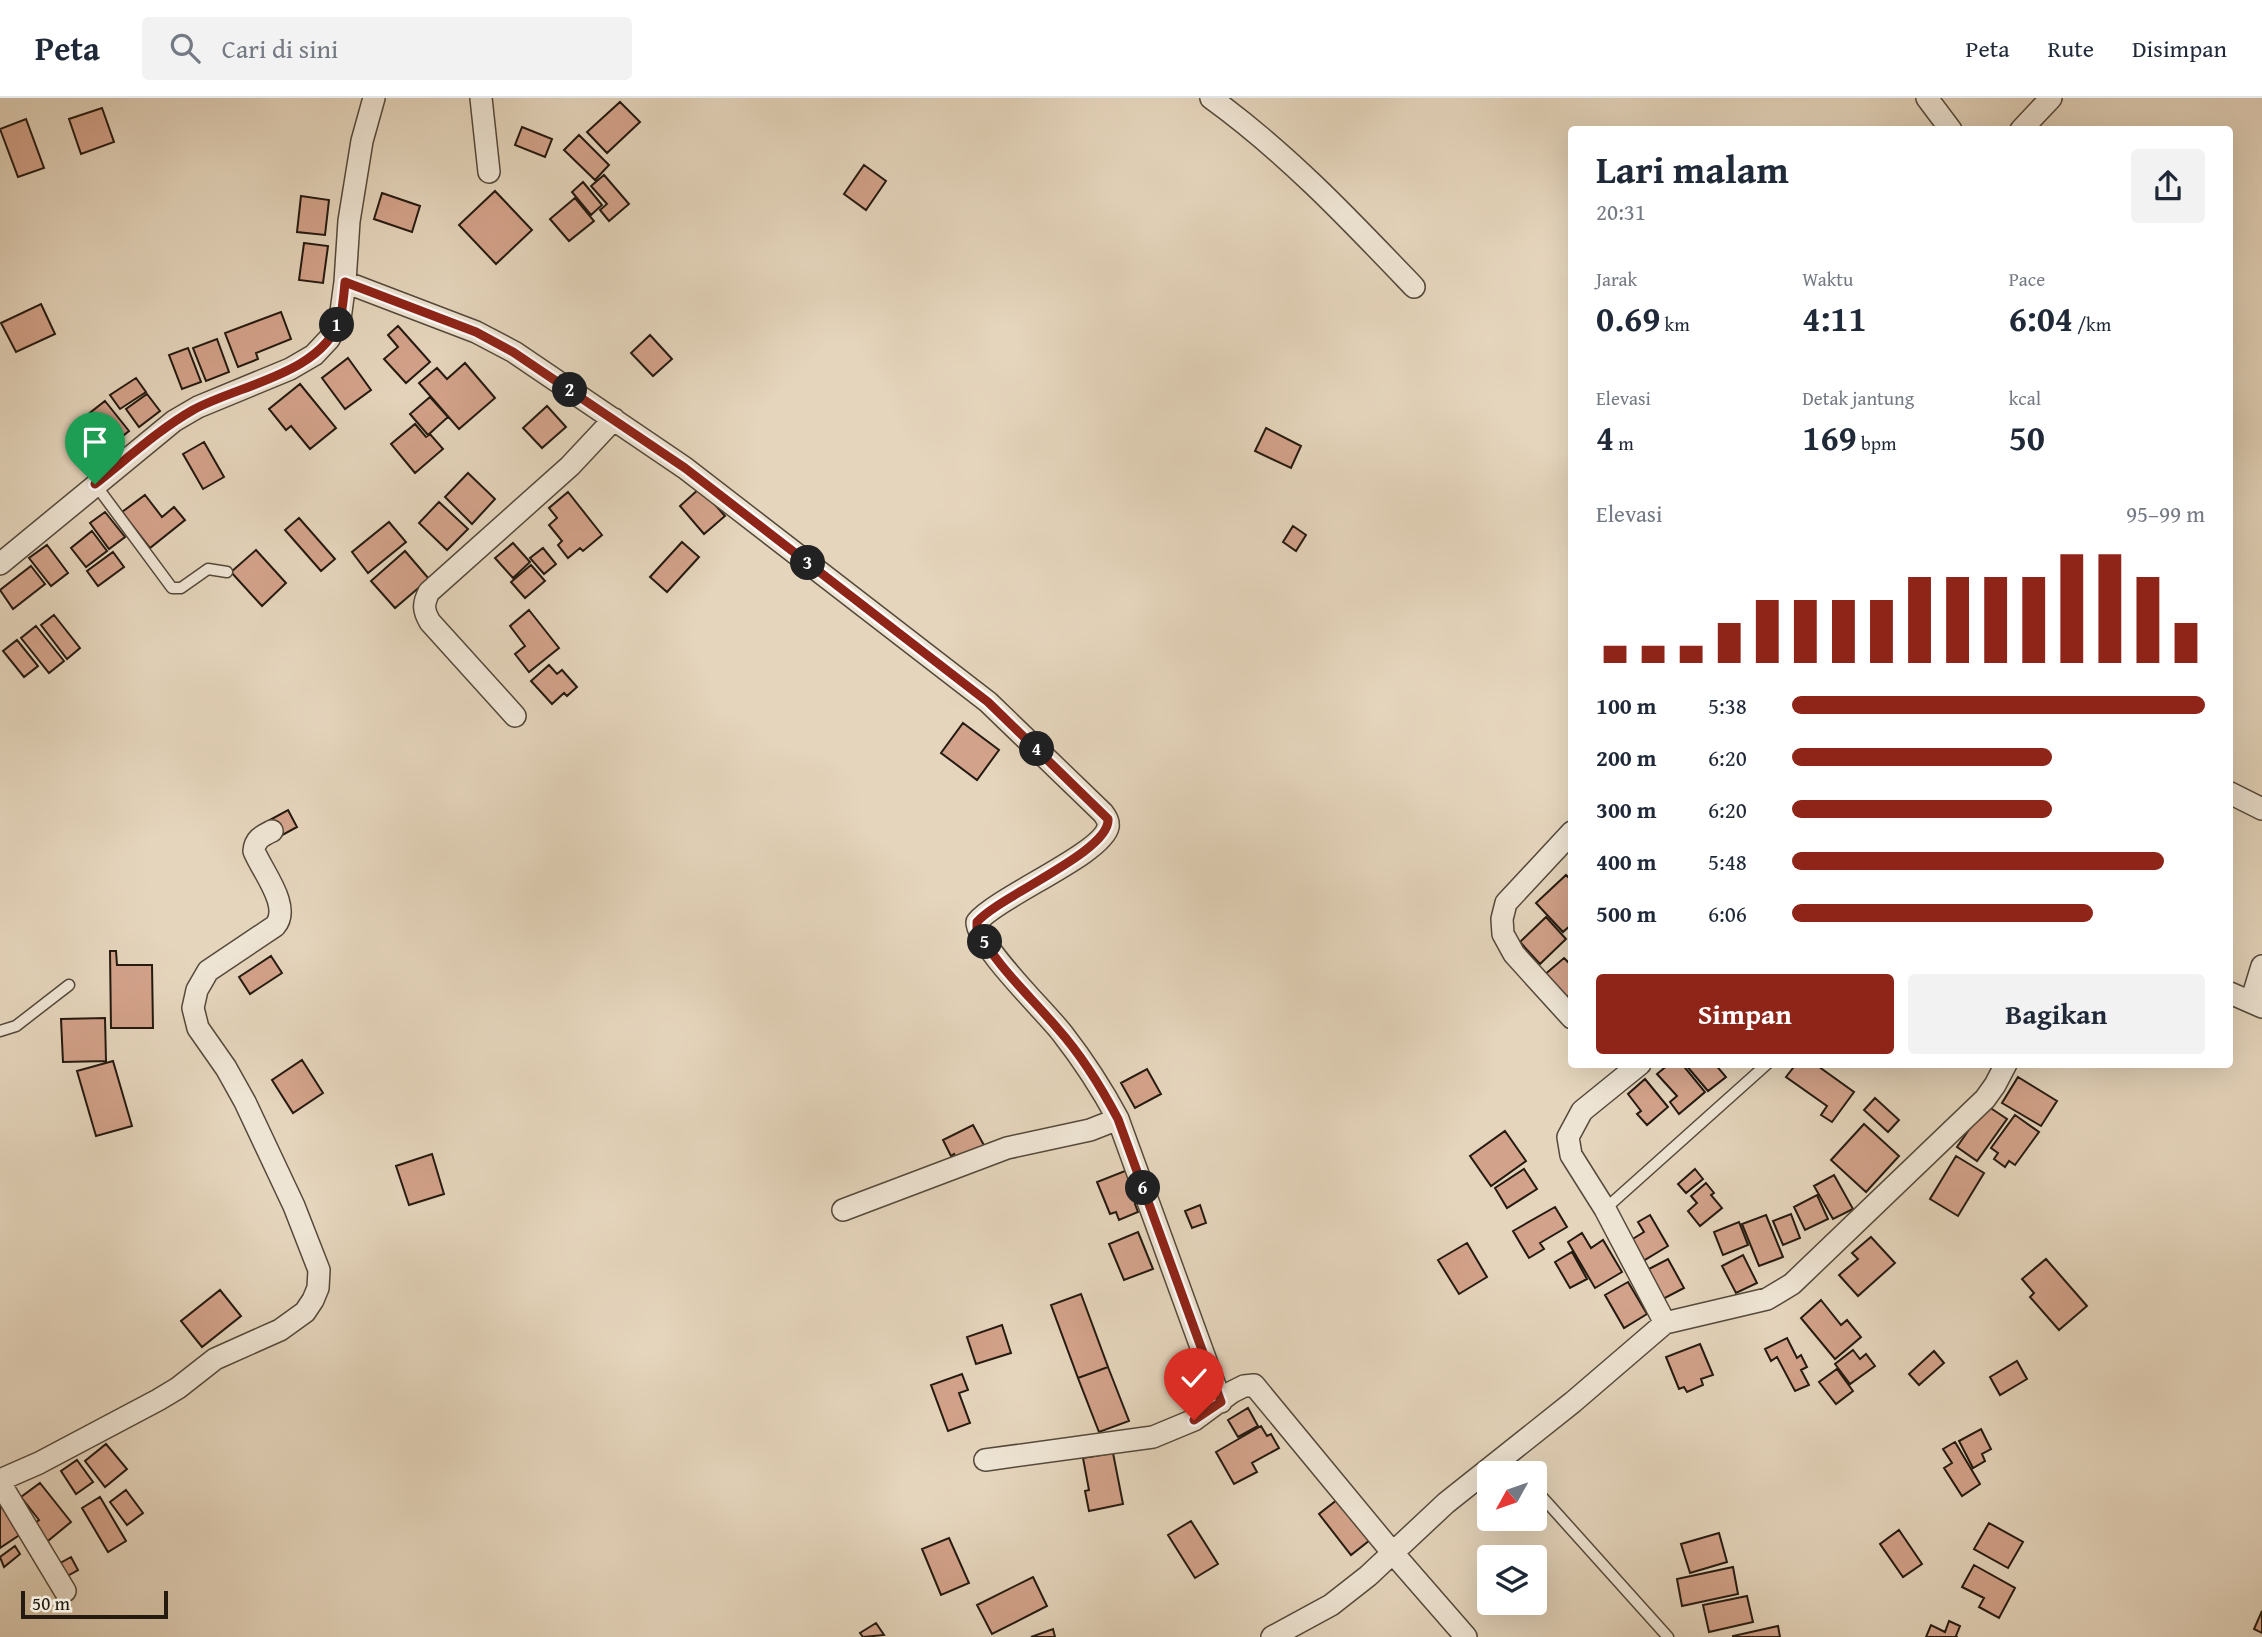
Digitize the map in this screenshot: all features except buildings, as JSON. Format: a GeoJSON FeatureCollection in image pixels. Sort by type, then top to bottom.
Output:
{"type":"FeatureCollection","features":[{"type":"Feature","properties":{"kind":"street"},"geometry":{"type":"LineString","coordinates":[[0,564],[174,421],[198,407],[290,369],[314,355],[329,339],[340,319],[349,221],[362,141],[374,98]]}},
{"type":"Feature","properties":{"kind":"street"},"geometry":{"type":"LineString","coordinates":[[481,98],[489,172]]}},
{"type":"Feature","properties":{"kind":"street"},"geometry":{"type":"LineString","coordinates":[[1211,98],[1268,141],[1321,189],[1415,287]]}},
{"type":"Feature","properties":{"kind":"street"},"geometry":{"type":"LineString","coordinates":[[1927,98],[1948,126]]}},
{"type":"Feature","properties":{"kind":"street"},"geometry":{"type":"LineString","coordinates":[[2025,126],[2051,98]]}},
{"type":"Feature","properties":{"kind":"street"},"geometry":{"type":"LineString","coordinates":[[345,282],[476,332],[513,352],[685,468],[988,702],[1108,819],[1109,826],[1100,840],[1052,873],[991,908],[977,922],[977,928],[999,961],[1061,1032],[1101,1088],[1118,1119],[1221,1402]]}},
{"type":"Feature","properties":{"kind":"street"},"geometry":{"type":"LineString","coordinates":[[515,716],[430,622],[424,612],[424,602],[429,592],[570,466],[614,419]]}},
{"type":"Feature","properties":{"kind":"street"},"geometry":{"type":"LineString","coordinates":[[2233,794],[2262,808]]}},
{"type":"Feature","properties":{"kind":"street"},"geometry":{"type":"LineString","coordinates":[[65,1591],[0,1482],[39,1464],[168,1394],[215,1359],[295,1320],[313,1300],[318,1287],[319,1270],[294,1206],[245,1102],[226,1068],[198,1028],[194,1008],[197,990],[208,971],[275,926],[281,919],[282,911],[278,899],[254,851],[255,843],[272,831]]}},
{"type":"Feature","properties":{"kind":"street"},"geometry":{"type":"LineString","coordinates":[[1568,836],[1506,902],[1502,919],[1503,934],[1514,954],[1568,1014]]}},
{"type":"Feature","properties":{"kind":"street"},"geometry":{"type":"LineString","coordinates":[[2233,994],[2256,1004],[2262,966]]}},
{"type":"Feature","properties":{"kind":"street"},"geometry":{"type":"LineString","coordinates":[[1626,1068],[1582,1111],[1569,1138],[1571,1155],[1605,1209],[1665,1323]]}},
{"type":"Feature","properties":{"kind":"street"},"geometry":{"type":"LineString","coordinates":[[1272,1637],[1331,1605],[1368,1576],[1446,1503],[1665,1323],[1767,1299],[1792,1284],[1985,1099],[2004,1068]]}},
{"type":"Feature","properties":{"kind":"street"},"geometry":{"type":"LineString","coordinates":[[843,1210],[1007,1148],[1090,1130],[1118,1119]]}},
{"type":"Feature","properties":{"kind":"street"},"geometry":{"type":"LineString","coordinates":[[985,1460],[1153,1437],[1194,1420],[1244,1386],[1254,1385],[1466,1637]]}},
{"type":"Feature","properties":{"kind":"lane"},"geometry":{"type":"LineString","coordinates":[[95,484],[172,588],[181,588],[208,569],[227,572]]}},
{"type":"Feature","properties":{"kind":"lane"},"geometry":{"type":"LineString","coordinates":[[0,1031],[16,1026],[69,985]]}},
{"type":"Feature","properties":{"kind":"lane"},"geometry":{"type":"LineString","coordinates":[[1605,1209],[1763,1068]]}},
{"type":"Feature","properties":{"kind":"lane"},"geometry":{"type":"LineString","coordinates":[[1505,1457],[1509,1461]]}},
{"type":"Feature","properties":{"kind":"lane"},"geometry":{"type":"LineString","coordinates":[[1547,1502],[1668,1637]]}},
{"type":"Feature","properties":{"kind":"route"},"geometry":{"type":"LineString","coordinates":[[95,484],[174,421],[198,407],[290,369],[314,355],[329,339],[340,319],[345,282],[476,332],[513,352],[685,468],[988,702],[1108,819],[1109,826],[1100,840],[1052,873],[991,908],[977,922],[977,928],[999,961],[1061,1032],[1101,1088],[1118,1119],[1221,1402],[1194,1420]]}}]}
